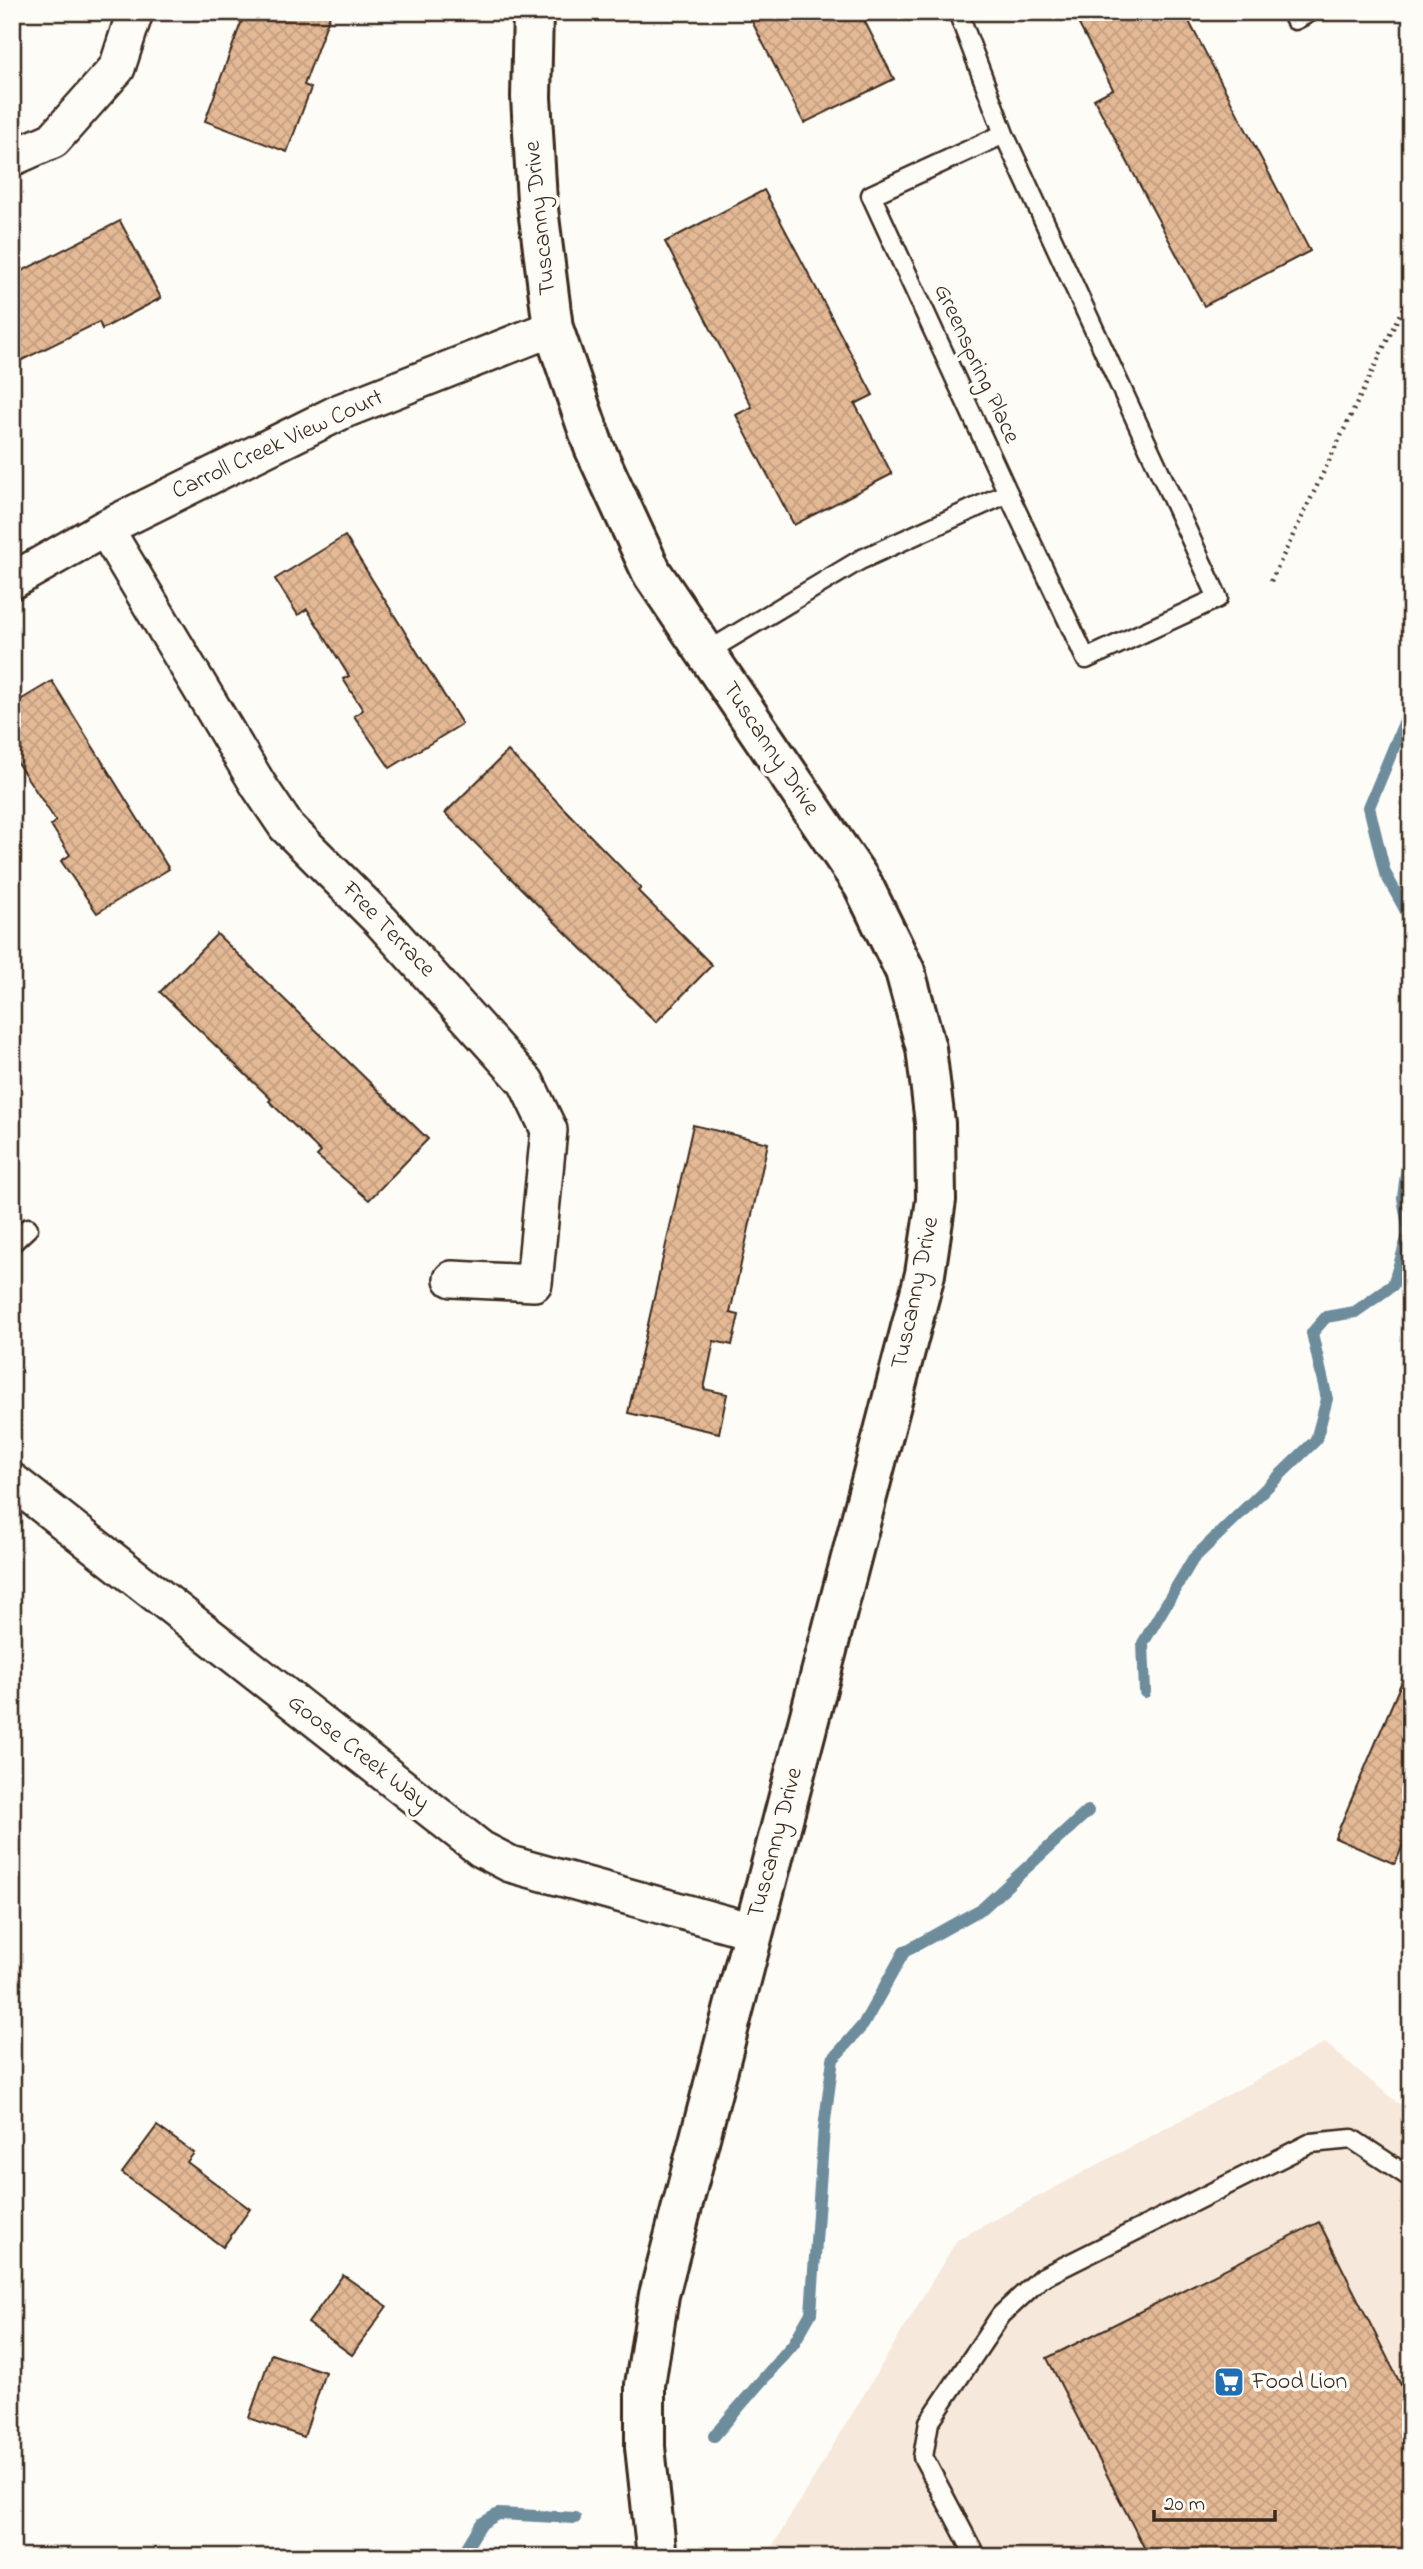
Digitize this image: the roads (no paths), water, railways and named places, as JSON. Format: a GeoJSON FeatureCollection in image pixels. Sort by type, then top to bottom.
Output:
{"type":"FeatureCollection","features":[{"type":"Feature","properties":{"kind":"street"},"geometry":{"type":"LineString","coordinates":[[12,158],[53,140],[117,68],[135,12]]}},
{"type":"Feature","properties":{"kind":"street","name":"Tuscanny Drive"},"geometry":{"type":"LineString","coordinates":[[533,12],[531,97],[537,201],[553,328],[594,447],[652,573],[869,898],[905,971],[926,1048],[935,1123],[936,1200],[925,1274],[659,2295],[647,2372],[645,2447],[657,2557]]}},
{"type":"Feature","properties":{"kind":"street","name":"Carroll Creek View Court"},"geometry":{"type":"LineString","coordinates":[[12,581],[105,528],[342,411],[553,328]]}},
{"type":"Feature","properties":{"kind":"street","name":"Free Terrace"},"geometry":{"type":"LineString","coordinates":[[105,528],[258,786],[286,826],[381,921],[501,1052],[526,1082],[549,1130],[534,1283],[452,1279]]}},
{"type":"Feature","properties":{"kind":"street","name":"Goose Creek Way"},"geometry":{"type":"LineString","coordinates":[[12,1480],[481,1849],[510,1864],[753,1931]]}},
{"type":"Feature","properties":{"kind":"lane"},"geometry":{"type":"LineString","coordinates":[[705,653],[860,560],[1008,493],[1086,659],[1217,598],[1004,134],[958,12]]}},
{"type":"Feature","properties":{"kind":"lane"},"geometry":{"type":"LineString","coordinates":[[1291,12],[1295,20],[1310,12]]}},
{"type":"Feature","properties":{"kind":"lane","name":"Greenspring Place"},"geometry":{"type":"LineString","coordinates":[[1004,134],[871,195],[1008,493]]}},
{"type":"Feature","properties":{"kind":"lane"},"geometry":{"type":"LineString","coordinates":[[12,1243],[28,1228]]}},
{"type":"Feature","properties":{"kind":"lane"},"geometry":{"type":"LineString","coordinates":[[975,2557],[923,2457],[929,2422],[1001,2315],[1041,2278],[1311,2143],[1352,2139],[1411,2178]]}},
{"type":"Feature","properties":{"kind":"waterway"},"geometry":{"type":"LineString","coordinates":[[1411,706],[1369,807],[1385,873],[1411,920]]}},
{"type":"Feature","properties":{"kind":"waterway"},"geometry":{"type":"LineString","coordinates":[[1145,1692],[1143,1643],[1193,1559],[1316,1440],[1327,1399],[1312,1333],[1326,1317],[1355,1312],[1393,1285],[1409,1232],[1403,1198],[1411,1133]]}},
{"type":"Feature","properties":{"kind":"waterway"},"geometry":{"type":"LineString","coordinates":[[714,2436],[794,2343],[811,2313],[824,2128],[833,2059],[863,2025],[904,1952],[983,1908],[1088,1811]]}},
{"type":"Feature","properties":{"kind":"waterway"},"geometry":{"type":"LineString","coordinates":[[461,2557],[481,2524],[498,2514],[575,2518]]}},
{"type":"Feature","properties":{"kind":"place","name":"Food Lion"},"geometry":{"type":"Point","coordinates":[1229,2382]}}]}
